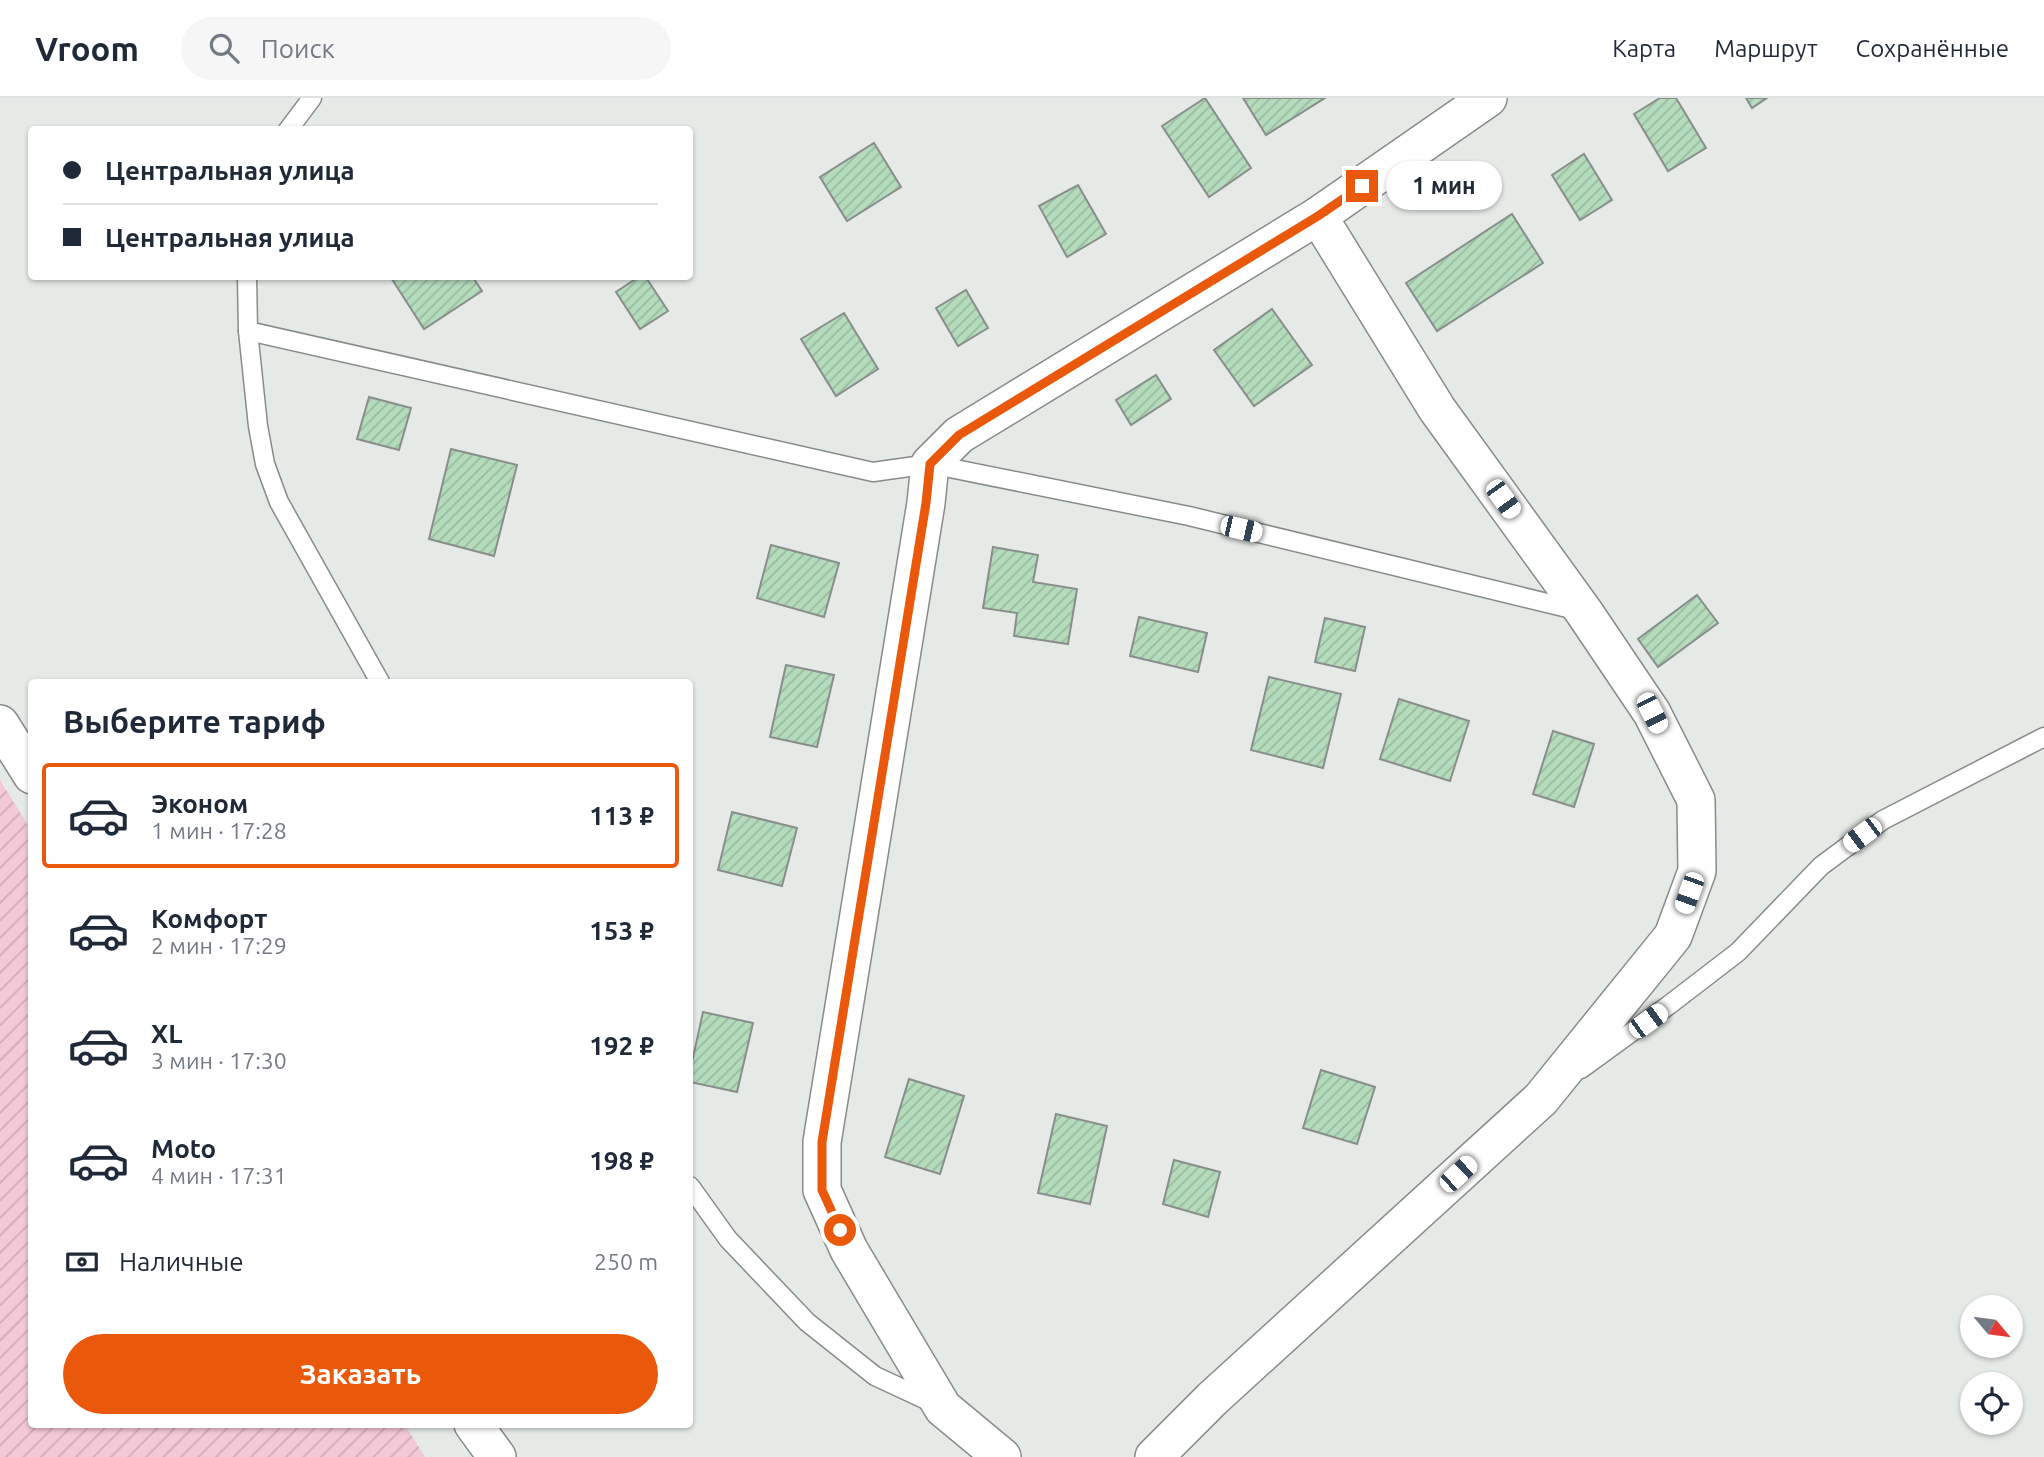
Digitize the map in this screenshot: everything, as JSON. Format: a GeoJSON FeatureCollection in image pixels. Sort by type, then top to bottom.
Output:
{"type":"FeatureCollection","features":[{"type":"Feature","properties":{"kind":"street"},"geometry":{"type":"LineString","coordinates":[[1002,1457],[943,1408],[849,1250],[822,1190],[822,1142],[926,503],[930,464],[959,435],[1318,216],[1474,102]]}},
{"type":"Feature","properties":{"kind":"street"},"geometry":{"type":"LineString","coordinates":[[1154,1457],[1212,1399],[1541,1098],[1673,936],[1697,871],[1696,800],[1652,713],[1584,612],[1437,409],[1318,216]]}},
{"type":"Feature","properties":{"kind":"street"},"geometry":{"type":"LineString","coordinates":[[0,724],[28,769]]}},
{"type":"Feature","properties":{"kind":"street"},"geometry":{"type":"LineString","coordinates":[[476,1428],[497,1457]]}},
{"type":"Feature","properties":{"kind":"lane"},"geometry":{"type":"LineString","coordinates":[[291,126],[312,98]]}},
{"type":"Feature","properties":{"kind":"lane"},"geometry":{"type":"LineString","coordinates":[[247,280],[248,331],[258,426],[265,464],[279,502],[378,679]]}},
{"type":"Feature","properties":{"kind":"lane"},"geometry":{"type":"LineString","coordinates":[[248,331],[873,472],[930,464],[1189,516],[1584,612]]}},
{"type":"Feature","properties":{"kind":"lane"},"geometry":{"type":"LineString","coordinates":[[1541,1098],[1738,951],[1821,866],[1883,820],[2044,737]]}},
{"type":"Feature","properties":{"kind":"lane"},"geometry":{"type":"LineString","coordinates":[[693,1189],[728,1238],[807,1322],[875,1376],[943,1408]]}},
{"type":"Feature","properties":{"kind":"shaded area"},"geometry":{"type":"Polygon","coordinates":[[[0,780],[28,825],[28,1428],[407,1428],[425,1457],[0,1457],[0,780]]]}},
{"type":"Feature","properties":{"kind":"building"},"geometry":{"type":"Polygon","coordinates":[[[1205,98],[1251,168],[1209,197],[1162,126],[1205,98]]]}},
{"type":"Feature","properties":{"kind":"building"},"geometry":{"type":"Polygon","coordinates":[[[1243,98],[1325,98],[1266,135],[1243,98]]]}},
{"type":"Feature","properties":{"kind":"building"},"geometry":{"type":"Polygon","coordinates":[[[1660,98],[1676,98],[1706,148],[1668,171],[1634,114],[1660,98]]]}},
{"type":"Feature","properties":{"kind":"building"},"geometry":{"type":"Polygon","coordinates":[[[1746,98],[1767,98],[1752,108],[1746,98]]]}},
{"type":"Feature","properties":{"kind":"building"},"geometry":{"type":"Polygon","coordinates":[[[874,143],[901,187],[847,221],[820,177],[874,143]]]}},
{"type":"Feature","properties":{"kind":"building"},"geometry":{"type":"Polygon","coordinates":[[[1584,154],[1612,200],[1580,220],[1552,175],[1584,154]]]}},
{"type":"Feature","properties":{"kind":"building"},"geometry":{"type":"Polygon","coordinates":[[[1078,185],[1106,234],[1067,257],[1039,206],[1078,185]]]}},
{"type":"Feature","properties":{"kind":"building"},"geometry":{"type":"Polygon","coordinates":[[[1512,214],[1543,263],[1437,331],[1406,283],[1512,214]]]}},
{"type":"Feature","properties":{"kind":"building"},"geometry":{"type":"Polygon","coordinates":[[[393,280],[475,280],[482,291],[424,329],[393,280]]]}},
{"type":"Feature","properties":{"kind":"building"},"geometry":{"type":"Polygon","coordinates":[[[634,280],[648,280],[668,311],[640,329],[616,292],[634,280]]]}},
{"type":"Feature","properties":{"kind":"building"},"geometry":{"type":"Polygon","coordinates":[[[966,290],[988,328],[958,346],[936,308],[966,290]]]}},
{"type":"Feature","properties":{"kind":"building"},"geometry":{"type":"Polygon","coordinates":[[[1272,309],[1312,365],[1254,406],[1214,350],[1272,309]]]}},
{"type":"Feature","properties":{"kind":"building"},"geometry":{"type":"Polygon","coordinates":[[[844,313],[878,369],[836,396],[801,339],[844,313]]]}},
{"type":"Feature","properties":{"kind":"building"},"geometry":{"type":"Polygon","coordinates":[[[1156,375],[1171,399],[1131,425],[1116,400],[1156,375]]]}},
{"type":"Feature","properties":{"kind":"building"},"geometry":{"type":"Polygon","coordinates":[[[369,397],[411,408],[399,450],[357,439],[369,397]]]}},
{"type":"Feature","properties":{"kind":"building"},"geometry":{"type":"Polygon","coordinates":[[[451,449],[517,465],[494,556],[429,539],[451,449]]]}},
{"type":"Feature","properties":{"kind":"building"},"geometry":{"type":"Polygon","coordinates":[[[771,545],[839,563],[824,617],[757,598],[771,545]]]}},
{"type":"Feature","properties":{"kind":"building"},"geometry":{"type":"Polygon","coordinates":[[[993,547],[1038,555],[1033,582],[1077,589],[1068,644],[1014,636],[1017,613],[983,608],[993,547]]]}},
{"type":"Feature","properties":{"kind":"building"},"geometry":{"type":"Polygon","coordinates":[[[1697,595],[1718,623],[1658,667],[1638,639],[1697,595]]]}},
{"type":"Feature","properties":{"kind":"building"},"geometry":{"type":"Polygon","coordinates":[[[1139,617],[1207,633],[1198,672],[1130,656],[1139,617]]]}},
{"type":"Feature","properties":{"kind":"building"},"geometry":{"type":"Polygon","coordinates":[[[1325,618],[1365,627],[1355,671],[1315,662],[1325,618]]]}},
{"type":"Feature","properties":{"kind":"building"},"geometry":{"type":"Polygon","coordinates":[[[786,665],[834,675],[817,747],[770,737],[786,665]]]}},
{"type":"Feature","properties":{"kind":"building"},"geometry":{"type":"Polygon","coordinates":[[[1269,677],[1341,694],[1323,768],[1251,750],[1269,677]]]}},
{"type":"Feature","properties":{"kind":"building"},"geometry":{"type":"Polygon","coordinates":[[[1399,699],[1469,721],[1450,781],[1380,759],[1399,699]]]}},
{"type":"Feature","properties":{"kind":"building"},"geometry":{"type":"Polygon","coordinates":[[[1553,731],[1594,744],[1574,807],[1533,794],[1553,731]]]}},
{"type":"Feature","properties":{"kind":"building"},"geometry":{"type":"Polygon","coordinates":[[[732,812],[797,828],[782,886],[718,870],[732,812]]]}},
{"type":"Feature","properties":{"kind":"building"},"geometry":{"type":"Polygon","coordinates":[[[703,1012],[753,1023],[737,1092],[693,1083],[693,1057],[703,1012]]]}},
{"type":"Feature","properties":{"kind":"building"},"geometry":{"type":"Polygon","coordinates":[[[1321,1070],[1375,1087],[1357,1144],[1303,1128],[1321,1070]]]}},
{"type":"Feature","properties":{"kind":"building"},"geometry":{"type":"Polygon","coordinates":[[[909,1079],[964,1096],[940,1174],[885,1157],[909,1079]]]}},
{"type":"Feature","properties":{"kind":"building"},"geometry":{"type":"Polygon","coordinates":[[[1056,1114],[1107,1126],[1090,1204],[1038,1193],[1056,1114]]]}},
{"type":"Feature","properties":{"kind":"building"},"geometry":{"type":"Polygon","coordinates":[[[1174,1160],[1220,1172],[1208,1217],[1163,1204],[1174,1160]]]}},
{"type":"Feature","properties":{"kind":"route"},"geometry":{"type":"LineString","coordinates":[[840,1230],[822,1190],[822,1142],[926,503],[930,464],[959,435],[1318,216],[1362,186]]}}]}
